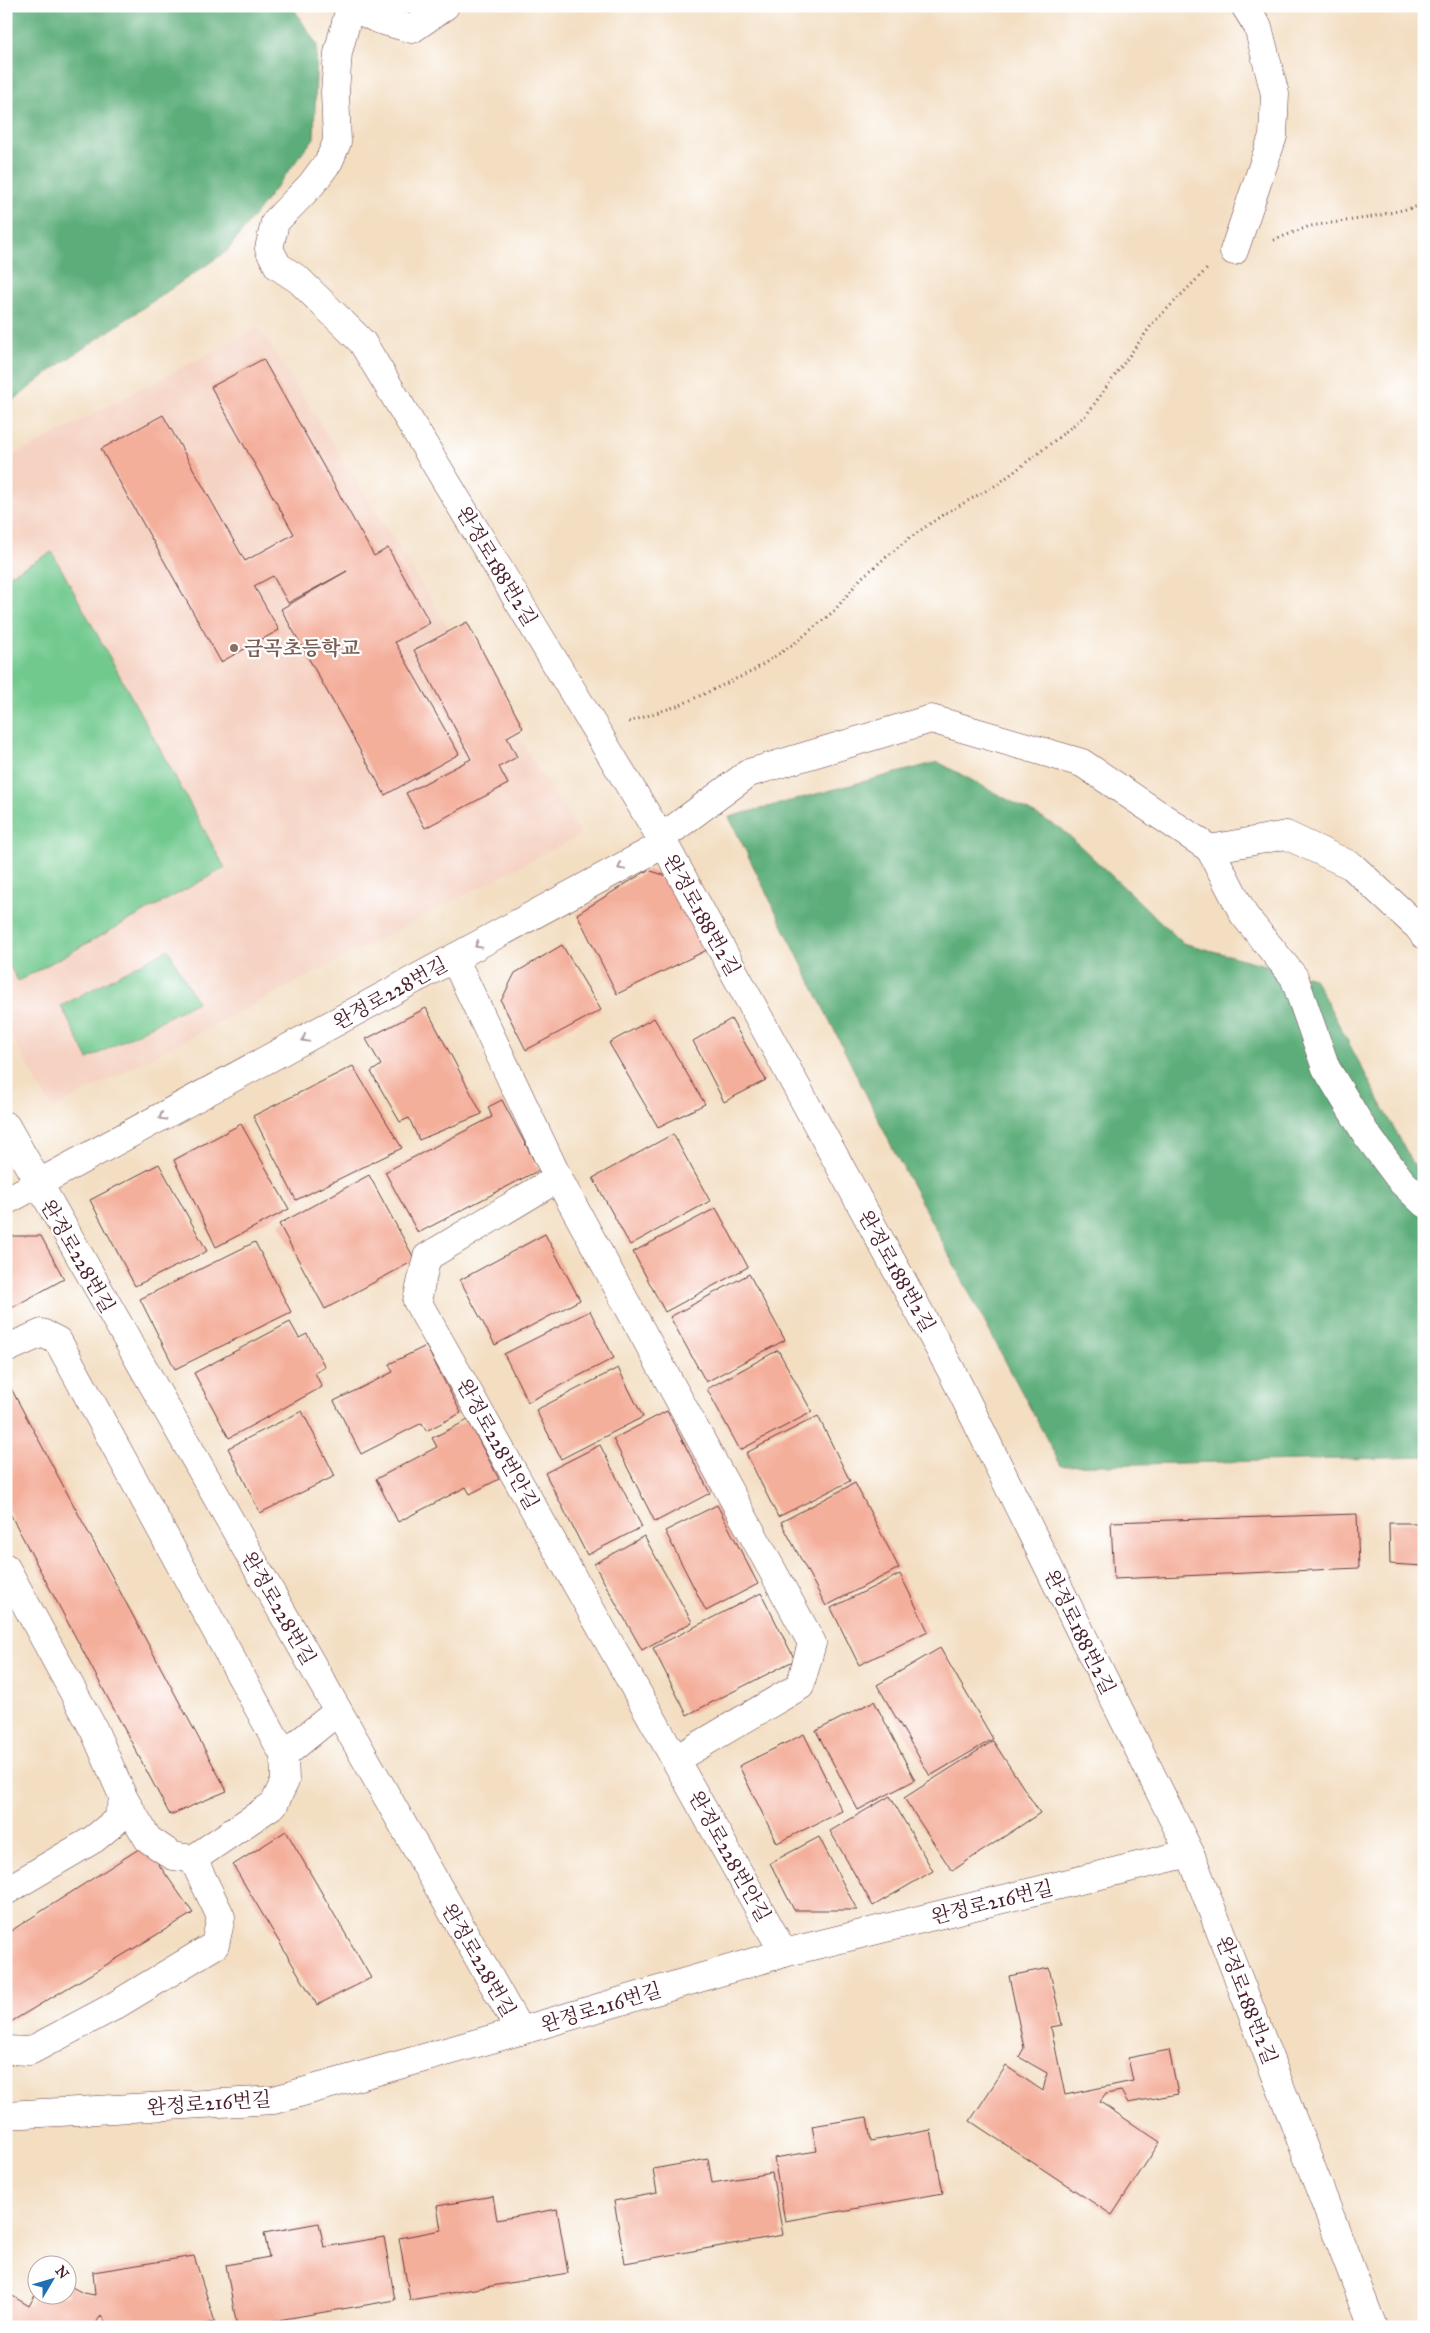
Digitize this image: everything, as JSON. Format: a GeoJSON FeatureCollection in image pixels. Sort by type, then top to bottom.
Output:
{"type":"FeatureCollection","features":[{"type":"Feature","properties":{"kind":"street"},"geometry":{"type":"LineString","coordinates":[[350,6],[378,19],[412,29],[442,9]]}},
{"type":"Feature","properties":{"kind":"street","name":"완정로188번2길"},"geometry":{"type":"LineString","coordinates":[[350,6],[338,53],[335,92],[337,142],[329,161],[311,185],[275,222],[269,249],[278,266],[299,280],[362,342],[662,841],[951,1370],[1190,1854],[1373,2327]]}},
{"type":"Feature","properties":{"kind":"street"},"geometry":{"type":"LineString","coordinates":[[1234,251],[1273,136],[1275,94],[1258,27],[1245,6]]}},
{"type":"Feature","properties":{"kind":"street","name":"완정로228번길"},"geometry":{"type":"LineString","coordinates":[[6,1201],[454,958],[662,841],[749,773],[931,719],[1082,763],[1210,849]]}},
{"type":"Feature","properties":{"kind":"street"},"geometry":{"type":"LineString","coordinates":[[1424,935],[1418,926],[1352,866],[1286,835],[1210,849],[1244,916],[1294,976],[1326,1068],[1366,1134],[1402,1182],[1424,1203]]}},
{"type":"Feature","properties":{"kind":"street"},"geometry":{"type":"LineString","coordinates":[[454,958],[558,1178],[812,1644],[800,1686],[676,1759]]}},
{"type":"Feature","properties":{"kind":"street"},"geometry":{"type":"LineString","coordinates":[[6,1126],[37,1184]]}},
{"type":"Feature","properties":{"kind":"street","name":"완정로228번안길"},"geometry":{"type":"LineString","coordinates":[[558,1178],[428,1257],[417,1301],[784,1953]]}},
{"type":"Feature","properties":{"kind":"street","name":"완정로228번길"},"geometry":{"type":"LineString","coordinates":[[37,1184],[520,2031]]}},
{"type":"Feature","properties":{"kind":"street"},"geometry":{"type":"LineString","coordinates":[[6,1349],[42,1333],[58,1341],[284,1755],[284,1781],[274,1804],[193,1859],[173,1856],[148,1839],[124,1799],[94,1730],[6,1568]]}},
{"type":"Feature","properties":{"kind":"street"},"geometry":{"type":"LineString","coordinates":[[284,1755],[338,1712]]}},
{"type":"Feature","properties":{"kind":"street"},"geometry":{"type":"LineString","coordinates":[[6,1890],[94,1839],[117,1820],[124,1799]]}},
{"type":"Feature","properties":{"kind":"street","name":"완정로216번길"},"geometry":{"type":"LineString","coordinates":[[6,2115],[274,2100],[520,2031],[784,1953],[1190,1854]]}},
{"type":"Feature","properties":{"kind":"street"},"geometry":{"type":"LineString","coordinates":[[6,2050],[30,2051],[111,2008],[216,1945],[221,1917],[193,1859]]}},
{"type":"Feature","properties":{"kind":"path"},"geometry":{"type":"LineString","coordinates":[[596,732],[680,705],[753,670],[795,643],[834,611],[861,578],[908,539],[998,484],[1087,414],[1153,323],[1203,272],[1234,251],[1258,246],[1310,226],[1367,218],[1424,205]]}},
{"type":"Feature","properties":{"kind":"shaded area","name":"금곡초등학교"},"geometry":{"type":"Polygon","coordinates":[[[259,327],[580,835],[52,1109],[6,1026],[6,460],[259,327]]]}},
{"type":"Feature","properties":{"kind":"green space"},"geometry":{"type":"Polygon","coordinates":[[[6,6],[292,6],[317,45],[314,138],[227,251],[53,369],[6,406],[6,6]]]}},
{"type":"Feature","properties":{"kind":"green space"},"geometry":{"type":"Polygon","coordinates":[[[52,552],[225,868],[18,981],[6,960],[6,577],[52,552]]]}},
{"type":"Feature","properties":{"kind":"green space"},"geometry":{"type":"Polygon","coordinates":[[[938,762],[1062,829],[1183,943],[1314,978],[1416,1169],[1424,1172],[1424,1457],[1061,1466],[895,1153],[729,817],[938,762]]]}},
{"type":"Feature","properties":{"kind":"green space"},"geometry":{"type":"Polygon","coordinates":[[[168,949],[197,1002],[88,1059],[61,1006],[168,949]]]}},
{"type":"Feature","properties":{"kind":"building"},"geometry":{"type":"Polygon","coordinates":[[[263,359],[374,556],[388,548],[430,623],[395,642],[459,754],[385,795],[281,609],[347,571],[288,603],[273,576],[254,586],[279,630],[221,662],[101,449],[163,415],[245,561],[294,534],[211,387],[263,359]]]}},
{"type":"Feature","properties":{"kind":"building"},"geometry":{"type":"Polygon","coordinates":[[[467,622],[523,728],[507,737],[517,757],[499,767],[508,784],[425,828],[406,793],[471,759],[414,650],[467,622]]]}},
{"type":"Feature","properties":{"kind":"building"},"geometry":{"type":"Polygon","coordinates":[[[648,870],[673,878],[707,950],[617,994],[577,914],[648,870]]]}},
{"type":"Feature","properties":{"kind":"building"},"geometry":{"type":"Polygon","coordinates":[[[562,945],[601,1010],[526,1050],[501,1001],[515,973],[562,945]]]}},
{"type":"Feature","properties":{"kind":"building"},"geometry":{"type":"Polygon","coordinates":[[[426,1008],[482,1114],[419,1140],[409,1118],[400,1122],[371,1072],[381,1065],[366,1039],[426,1008]]]}},
{"type":"Feature","properties":{"kind":"building"},"geometry":{"type":"Polygon","coordinates":[[[654,1018],[705,1104],[658,1127],[609,1043],[654,1018]]]}},
{"type":"Feature","properties":{"kind":"building"},"geometry":{"type":"Polygon","coordinates":[[[731,1019],[766,1080],[724,1102],[693,1041],[731,1019]]]}},
{"type":"Feature","properties":{"kind":"building"},"geometry":{"type":"Polygon","coordinates":[[[353,1066],[402,1148],[296,1200],[253,1116],[353,1066]]]}},
{"type":"Feature","properties":{"kind":"building"},"geometry":{"type":"Polygon","coordinates":[[[502,1100],[539,1170],[418,1233],[385,1172],[492,1117],[488,1107],[502,1100]]]}},
{"type":"Feature","properties":{"kind":"building"},"geometry":{"type":"Polygon","coordinates":[[[241,1124],[289,1209],[216,1247],[174,1160],[241,1124]]]}},
{"type":"Feature","properties":{"kind":"building"},"geometry":{"type":"Polygon","coordinates":[[[673,1134],[710,1201],[630,1245],[593,1178],[673,1134]]]}},
{"type":"Feature","properties":{"kind":"building"},"geometry":{"type":"Polygon","coordinates":[[[159,1164],[207,1251],[135,1286],[90,1200],[159,1164]]]}},
{"type":"Feature","properties":{"kind":"building"},"geometry":{"type":"Polygon","coordinates":[[[369,1175],[415,1260],[325,1309],[279,1224],[369,1175]]]}},
{"type":"Feature","properties":{"kind":"building"},"geometry":{"type":"Polygon","coordinates":[[[716,1208],[748,1267],[665,1312],[633,1252],[716,1208]]]}},
{"type":"Feature","properties":{"kind":"building"},"geometry":{"type":"Polygon","coordinates":[[[545,1234],[580,1300],[495,1345],[460,1280],[545,1234]]]}},
{"type":"Feature","properties":{"kind":"building"},"geometry":{"type":"Polygon","coordinates":[[[6,1236],[41,1236],[64,1279],[6,1311],[6,1236]]]}},
{"type":"Feature","properties":{"kind":"building"},"geometry":{"type":"Polygon","coordinates":[[[255,1242],[291,1312],[175,1369],[140,1299],[255,1242]]]}},
{"type":"Feature","properties":{"kind":"building"},"geometry":{"type":"Polygon","coordinates":[[[749,1274],[785,1340],[706,1382],[670,1317],[749,1274]]]}},
{"type":"Feature","properties":{"kind":"building"},"geometry":{"type":"Polygon","coordinates":[[[590,1311],[614,1358],[528,1402],[504,1354],[590,1311]]]}},
{"type":"Feature","properties":{"kind":"building"},"geometry":{"type":"Polygon","coordinates":[[[290,1322],[299,1338],[307,1334],[325,1367],[315,1373],[322,1387],[229,1438],[194,1373],[290,1322]]]}},
{"type":"Feature","properties":{"kind":"building"},"geometry":{"type":"Polygon","coordinates":[[[426,1346],[461,1413],[426,1431],[422,1423],[361,1454],[334,1401],[393,1372],[389,1364],[426,1346]]]}},
{"type":"Feature","properties":{"kind":"building"},"geometry":{"type":"Polygon","coordinates":[[[778,1350],[812,1412],[740,1450],[707,1389],[778,1350]]]}},
{"type":"Feature","properties":{"kind":"building"},"geometry":{"type":"Polygon","coordinates":[[[618,1368],[643,1417],[561,1459],[536,1410],[618,1368]]]}},
{"type":"Feature","properties":{"kind":"building"},"geometry":{"type":"Polygon","coordinates":[[[6,1379],[227,1791],[170,1815],[6,1506],[6,1379]]]}},
{"type":"Feature","properties":{"kind":"building"},"geometry":{"type":"Polygon","coordinates":[[[302,1411],[335,1476],[260,1513],[228,1448],[302,1411]]]}},
{"type":"Feature","properties":{"kind":"building"},"geometry":{"type":"Polygon","coordinates":[[[667,1411],[710,1493],[655,1522],[613,1439],[667,1411]]]}},
{"type":"Feature","properties":{"kind":"building"},"geometry":{"type":"Polygon","coordinates":[[[818,1416],[850,1481],[778,1517],[746,1453],[818,1416]]]}},
{"type":"Feature","properties":{"kind":"building"},"geometry":{"type":"Polygon","coordinates":[[[468,1420],[499,1479],[470,1494],[466,1487],[398,1522],[376,1479],[437,1447],[432,1438],[468,1420]]]}},
{"type":"Feature","properties":{"kind":"building"},"geometry":{"type":"Polygon","coordinates":[[[600,1445],[642,1527],[587,1555],[545,1473],[600,1445]]]}},
{"type":"Feature","properties":{"kind":"building"},"geometry":{"type":"Polygon","coordinates":[[[855,1483],[899,1568],[826,1606],[781,1522],[855,1483]]]}},
{"type":"Feature","properties":{"kind":"building"},"geometry":{"type":"Polygon","coordinates":[[[717,1505],[758,1584],[706,1611],[665,1531],[717,1505]]]}},
{"type":"Feature","properties":{"kind":"building"},"geometry":{"type":"Polygon","coordinates":[[[1357,1514],[1359,1568],[1114,1579],[1111,1522],[1357,1514]]]}},
{"type":"Feature","properties":{"kind":"building"},"geometry":{"type":"Polygon","coordinates":[[[1389,1523],[1424,1523],[1424,1566],[1390,1564],[1389,1523]]]}},
{"type":"Feature","properties":{"kind":"building"},"geometry":{"type":"Polygon","coordinates":[[[644,1536],[692,1622],[642,1650],[594,1564],[644,1536]]]}},
{"type":"Feature","properties":{"kind":"building"},"geometry":{"type":"Polygon","coordinates":[[[900,1574],[928,1631],[859,1665],[831,1608],[900,1574]]]}},
{"type":"Feature","properties":{"kind":"building"},"geometry":{"type":"Polygon","coordinates":[[[761,1593],[795,1660],[687,1715],[653,1648],[761,1593]]]}},
{"type":"Feature","properties":{"kind":"building"},"geometry":{"type":"Polygon","coordinates":[[[940,1648],[993,1739],[930,1776],[877,1685],[940,1648]]]}},
{"type":"Feature","properties":{"kind":"building"},"geometry":{"type":"Polygon","coordinates":[[[874,1701],[915,1780],[858,1810],[816,1731],[874,1701]]]}},
{"type":"Feature","properties":{"kind":"building"},"geometry":{"type":"Polygon","coordinates":[[[804,1734],[842,1811],[777,1843],[739,1766],[804,1734]]]}},
{"type":"Feature","properties":{"kind":"building"},"geometry":{"type":"Polygon","coordinates":[[[993,1741],[1040,1813],[952,1871],[904,1798],[993,1741]]]}},
{"type":"Feature","properties":{"kind":"building"},"geometry":{"type":"Polygon","coordinates":[[[890,1796],[933,1871],[873,1906],[830,1831],[890,1796]]]}},
{"type":"Feature","properties":{"kind":"building"},"geometry":{"type":"Polygon","coordinates":[[[286,1831],[371,1978],[317,2005],[233,1865],[286,1831]]]}},
{"type":"Feature","properties":{"kind":"building"},"geometry":{"type":"Polygon","coordinates":[[[819,1837],[857,1910],[794,1910],[770,1863],[819,1837]]]}},
{"type":"Feature","properties":{"kind":"building"},"geometry":{"type":"Polygon","coordinates":[[[145,1845],[193,1913],[9,2023],[6,2018],[6,1934],[145,1845]]]}},
{"type":"Feature","properties":{"kind":"building"},"geometry":{"type":"Polygon","coordinates":[[[1049,1968],[1062,2025],[1051,2027],[1065,2095],[1133,2081],[1128,2058],[1169,2050],[1178,2094],[1128,2103],[1121,2091],[1106,2094],[1100,2102],[1160,2142],[1112,2215],[970,2121],[1006,2066],[1043,2091],[1047,2073],[1019,2057],[1024,2048],[1009,1976],[1049,1968]]]}},
{"type":"Feature","properties":{"kind":"building"},"geometry":{"type":"Polygon","coordinates":[[[867,2117],[871,2141],[931,2130],[943,2193],[785,2221],[774,2158],[817,2151],[812,2126],[867,2117]]]}},
{"type":"Feature","properties":{"kind":"building"},"geometry":{"type":"Polygon","coordinates":[[[708,2159],[712,2183],[772,2173],[783,2235],[625,2263],[614,2201],[657,2193],[653,2169],[708,2159]]]}},
{"type":"Feature","properties":{"kind":"building"},"geometry":{"type":"Polygon","coordinates":[[[493,2196],[497,2220],[557,2209],[568,2273],[410,2300],[399,2238],[441,2230],[437,2206],[493,2196]]]}},
{"type":"Feature","properties":{"kind":"building"},"geometry":{"type":"Polygon","coordinates":[[[319,2223],[324,2247],[384,2237],[395,2300],[237,2327],[226,2265],[269,2257],[264,2233],[319,2223]]]}},
{"type":"Feature","properties":{"kind":"building"},"geometry":{"type":"Polygon","coordinates":[[[194,2256],[215,2322],[187,2327],[109,2327],[101,2315],[94,2327],[6,2327],[6,2292],[28,2306],[78,2306],[78,2290],[95,2295],[93,2272],[194,2256]]]}},
{"type":"Feature","properties":{"kind":"place","name":"금곡초등학교"},"geometry":{"type":"Point","coordinates":[234,648]}}]}
